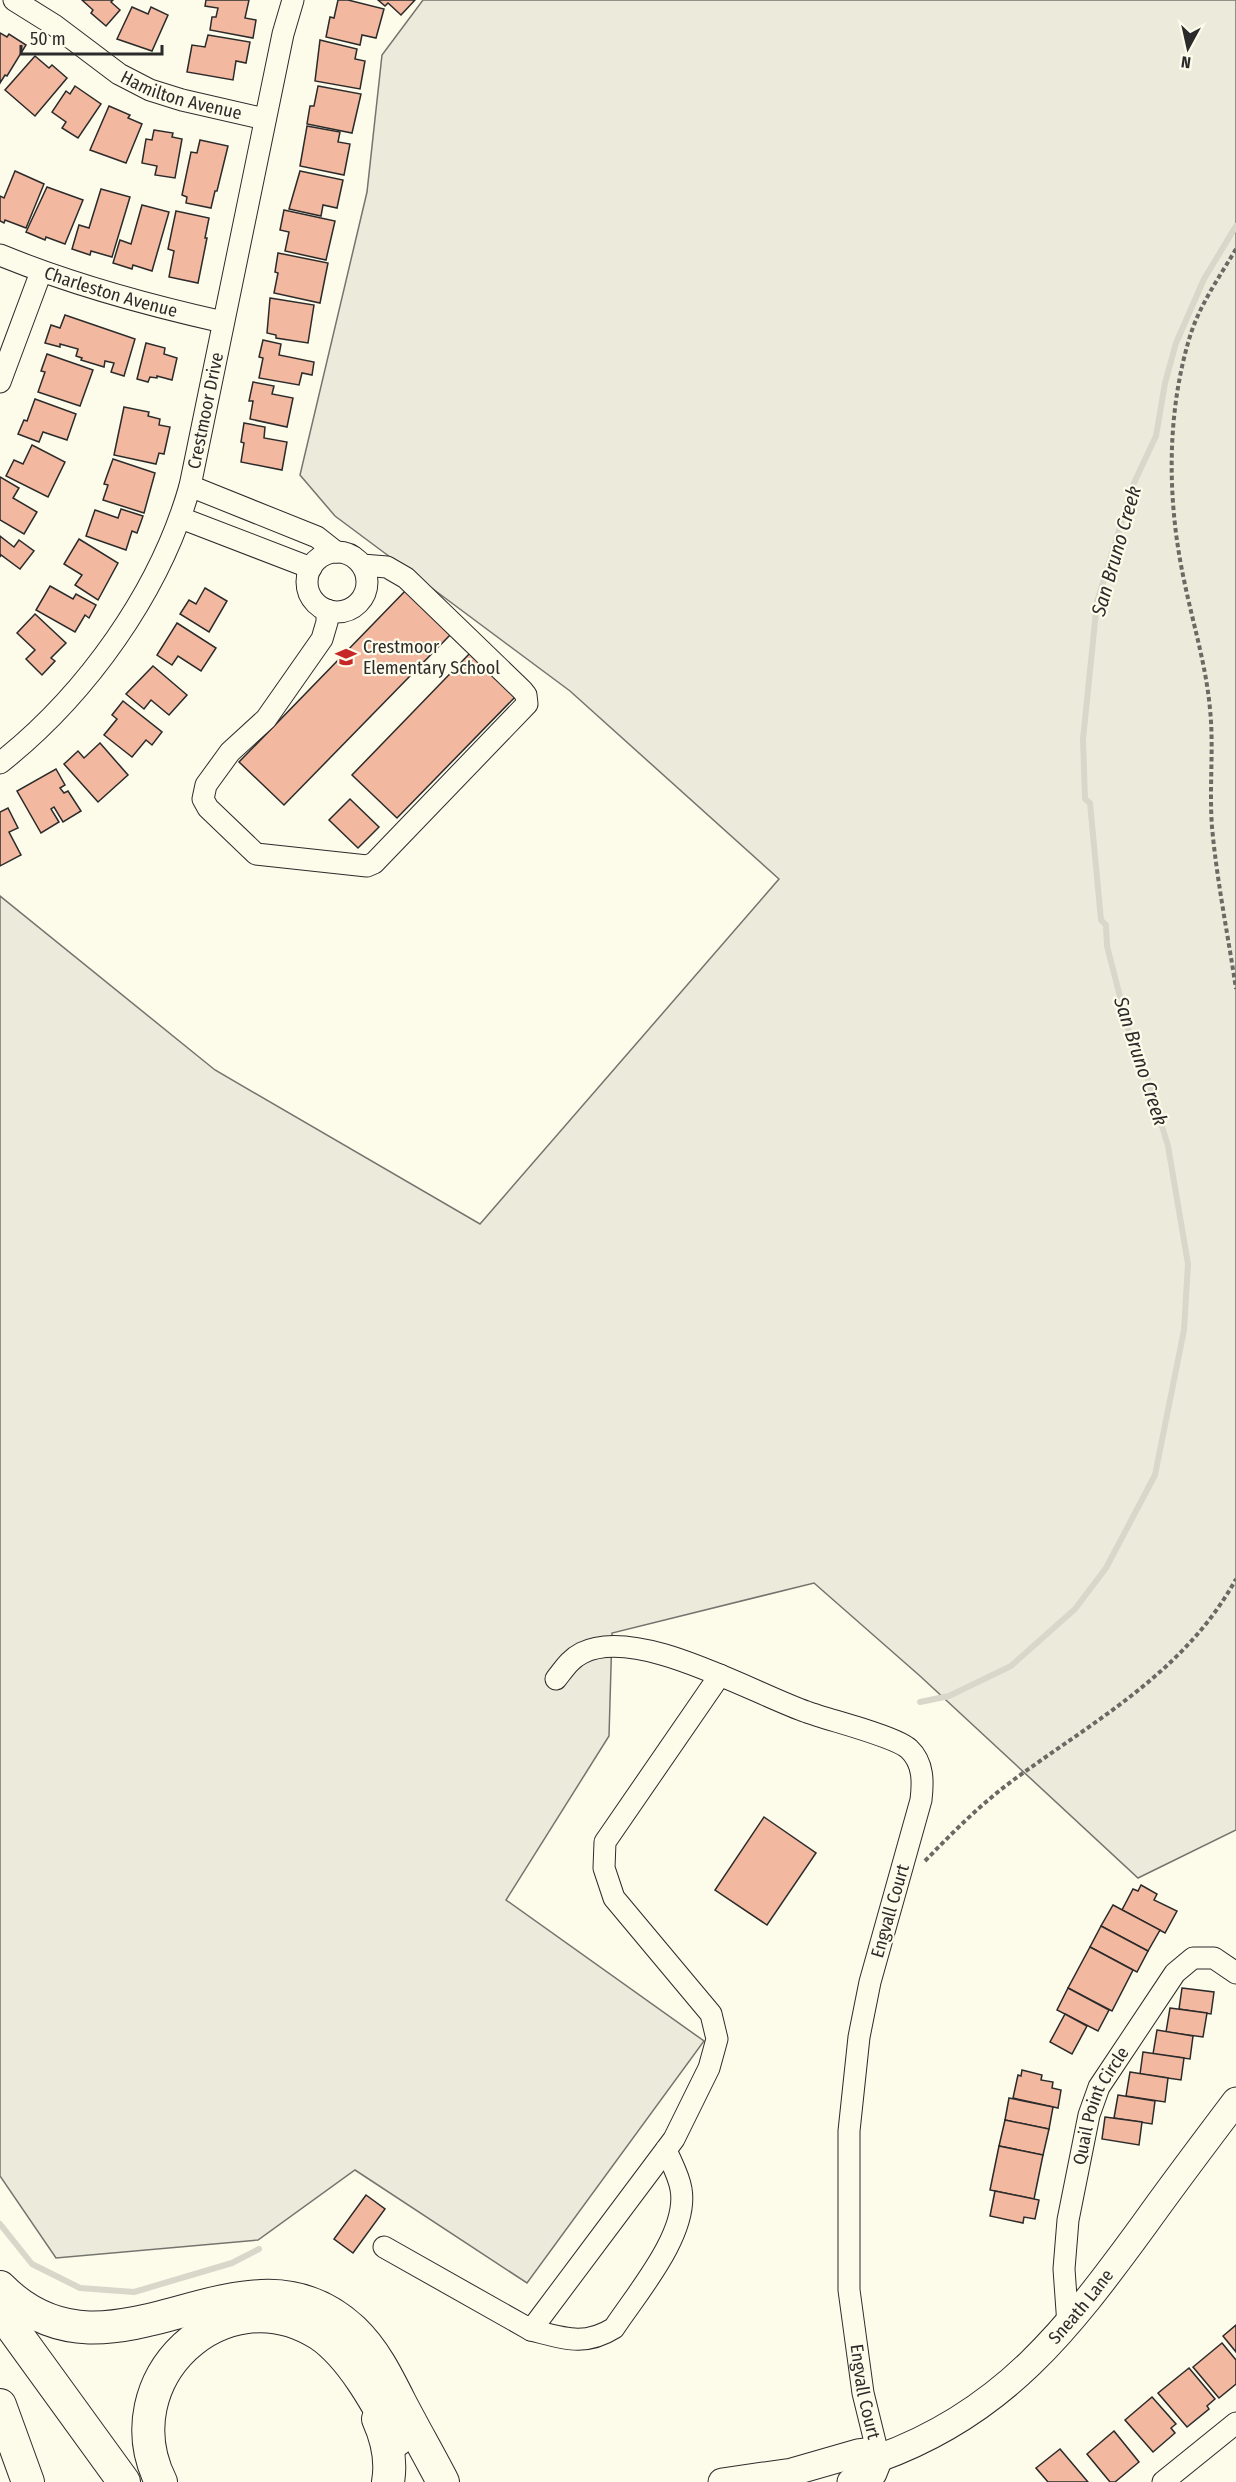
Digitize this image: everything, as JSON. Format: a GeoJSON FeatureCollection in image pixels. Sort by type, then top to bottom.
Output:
{"type":"FeatureCollection","features":[{"type":"Feature","properties":{"kind":"highway"},"geometry":{"type":"LineString","coordinates":[[0,2287],[17,2302],[42,2317],[84,2328],[110,2328],[138,2324],[229,2299],[254,2295],[282,2296],[318,2307],[352,2329],[371,2351],[443,2482]]}},
{"type":"Feature","properties":{"kind":"highway"},"geometry":{"type":"LineString","coordinates":[[0,2311],[124,2482]]}},
{"type":"Feature","properties":{"kind":"highway"},"geometry":{"type":"LineString","coordinates":[[161,2482],[152,2461],[148,2438],[153,2397],[163,2374],[191,2340],[210,2328],[244,2319],[267,2318],[289,2321],[308,2328],[327,2340],[343,2355],[382,2412],[420,2482]]}},
{"type":"Feature","properties":{"kind":"highway"},"geometry":{"type":"LineString","coordinates":[[355,2372],[386,2439],[390,2459],[388,2482]]}},
{"type":"Feature","properties":{"kind":"highway"},"geometry":{"type":"LineString","coordinates":[[0,2405],[27,2482]]}},
{"type":"Feature","properties":{"kind":"highway"},"geometry":{"type":"LineString","coordinates":[[0,2451],[27,2482]]}},
{"type":"Feature","properties":{"kind":"main road","name":"Sneath Lane"},"geometry":{"type":"LineString","coordinates":[[722,2482],[792,2472],[858,2453],[866,2452],[879,2458],[924,2439],[976,2410],[1024,2371],[1068,2325],[1236,2101]]}},
{"type":"Feature","properties":{"kind":"main road","name":"Sneath Lane"},"geometry":{"type":"LineString","coordinates":[[851,2482],[873,2473],[878,2466],[879,2458]]}},
{"type":"Feature","properties":{"kind":"street","name":"Hamilton Avenue"},"geometry":{"type":"LineString","coordinates":[[14,0],[54,25],[119,74],[150,90],[182,100],[266,119]]}},
{"type":"Feature","properties":{"kind":"street","name":"Crestmoor Drive"},"geometry":{"type":"LineString","coordinates":[[0,763],[32,738],[67,702],[98,664],[138,603],[181,518],[190,486],[283,34],[293,0]]}},
{"type":"Feature","properties":{"kind":"street","name":"Charleston Avenue"},"geometry":{"type":"LineString","coordinates":[[0,255],[41,272],[153,306],[223,322]]}},
{"type":"Feature","properties":{"kind":"street"},"geometry":{"type":"LineString","coordinates":[[0,382],[41,272]]}},
{"type":"Feature","properties":{"kind":"street"},"geometry":{"type":"LineString","coordinates":[[190,486],[317,537],[336,552],[351,555],[362,565],[367,584],[361,601],[345,611],[327,610],[314,601],[309,592],[307,578],[311,568],[321,557],[336,552]]}},
{"type":"Feature","properties":{"kind":"street"},"geometry":{"type":"LineString","coordinates":[[181,518],[311,568]]}},
{"type":"Feature","properties":{"kind":"street"},"geometry":{"type":"LineString","coordinates":[[327,610],[327,622],[322,639],[266,720],[230,752],[206,785],[203,799],[208,808],[256,855],[367,866],[382,855],[528,704],[522,690],[406,578],[387,567],[362,565]]}},
{"type":"Feature","properties":{"kind":"street","name":"Engvall Court"},"geometry":{"type":"LineString","coordinates":[[556,1679],[569,1662],[582,1653],[600,1648],[627,1648],[658,1653],[720,1675],[764,1696],[891,1739],[909,1749],[919,1764],[923,1782],[921,1800],[870,1982],[859,2037],[849,2131],[849,2290],[863,2393],[879,2458]]}},
{"type":"Feature","properties":{"kind":"street"},"geometry":{"type":"LineString","coordinates":[[531,2330],[674,2139],[709,2068],[717,2039],[711,2014],[614,1898],[604,1868],[605,1842],[720,1675]]}},
{"type":"Feature","properties":{"kind":"street","name":"Quail Point Circle"},"geometry":{"type":"LineString","coordinates":[[1068,2325],[1064,2269],[1068,2220],[1089,2115],[1099,2087],[1175,1973],[1193,1958],[1214,1958],[1236,1973]]}},
{"type":"Feature","properties":{"kind":"street"},"geometry":{"type":"LineString","coordinates":[[384,2247],[531,2330],[571,2340],[601,2336],[614,2328],[666,2250],[681,2210],[681,2189],[666,2150]]}},
{"type":"Feature","properties":{"kind":"street"},"geometry":{"type":"LineString","coordinates":[[1163,2482],[1236,2423]]}},
{"type":"Feature","properties":{"kind":"path"},"geometry":{"type":"LineString","coordinates":[[1236,249],[1206,298],[1191,333],[1181,373],[1174,428],[1172,478],[1174,528],[1184,581],[1204,662],[1210,712],[1213,834],[1236,989]]}},
{"type":"Feature","properties":{"kind":"path"},"geometry":{"type":"LineString","coordinates":[[894,1895],[966,1818],[1011,1782],[1141,1689],[1170,1665],[1195,1637],[1236,1579]]}},
{"type":"Feature","properties":{"kind":"shaded area"},"geometry":{"type":"Polygon","coordinates":[[[423,0],[1236,0],[1236,1830],[1138,1878],[920,1676],[814,1583],[612,1633],[609,1736],[506,1900],[704,2041],[527,2283],[355,2170],[258,2240],[56,2258],[0,2176],[0,896],[215,1070],[480,1224],[779,879],[570,691],[335,516],[300,475],[367,192],[382,55],[423,0]]]}},
{"type":"Feature","properties":{"kind":"building"},"geometry":{"type":"Polygon","coordinates":[[[82,0],[113,0],[111,2],[120,10],[106,26],[91,13],[93,10],[82,0]]]}},
{"type":"Feature","properties":{"kind":"building"},"geometry":{"type":"Polygon","coordinates":[[[206,0],[249,0],[245,18],[256,20],[253,38],[210,30],[212,17],[216,17],[218,8],[205,6],[206,0]]]}},
{"type":"Feature","properties":{"kind":"building"},"geometry":{"type":"Polygon","coordinates":[[[338,0],[348,0],[384,9],[376,38],[362,35],[360,45],[326,37],[330,17],[334,18],[338,0]]]}},
{"type":"Feature","properties":{"kind":"building"},"geometry":{"type":"Polygon","coordinates":[[[378,0],[415,0],[401,15],[388,3],[385,6],[378,0]]]}},
{"type":"Feature","properties":{"kind":"building"},"geometry":{"type":"Polygon","coordinates":[[[132,7],[148,14],[151,7],[168,15],[152,51],[117,39],[132,7]]]}},
{"type":"Feature","properties":{"kind":"building"},"geometry":{"type":"Polygon","coordinates":[[[0,33],[7,37],[9,34],[26,45],[7,76],[5,75],[0,83],[0,33]]]}},
{"type":"Feature","properties":{"kind":"building"},"geometry":{"type":"Polygon","coordinates":[[[208,35],[250,42],[246,63],[236,61],[233,80],[187,72],[192,45],[205,47],[208,35]]]}},
{"type":"Feature","properties":{"kind":"building"},"geometry":{"type":"Polygon","coordinates":[[[320,40],[357,49],[355,59],[365,61],[360,89],[315,81],[320,40]]]}},
{"type":"Feature","properties":{"kind":"building"},"geometry":{"type":"Polygon","coordinates":[[[35,56],[49,68],[52,65],[67,78],[35,116],[5,90],[35,56]]]}},
{"type":"Feature","properties":{"kind":"building"},"geometry":{"type":"Polygon","coordinates":[[[75,86],[101,104],[78,138],[62,128],[66,122],[52,112],[66,91],[70,94],[75,86]]]}},
{"type":"Feature","properties":{"kind":"building"},"geometry":{"type":"Polygon","coordinates":[[[318,86],[361,94],[352,133],[307,124],[310,106],[314,106],[318,86]]]}},
{"type":"Feature","properties":{"kind":"building"},"geometry":{"type":"Polygon","coordinates":[[[109,106],[130,115],[128,118],[142,124],[126,163],[90,150],[109,106]]]}},
{"type":"Feature","properties":{"kind":"building"},"geometry":{"type":"Polygon","coordinates":[[[307,126],[340,132],[338,142],[350,144],[344,175],[300,166],[307,126]]]}},
{"type":"Feature","properties":{"kind":"building"},"geometry":{"type":"Polygon","coordinates":[[[154,130],[173,133],[172,137],[182,139],[175,178],[155,175],[157,166],[142,163],[146,139],[152,140],[154,130]]]}},
{"type":"Feature","properties":{"kind":"building"},"geometry":{"type":"Polygon","coordinates":[[[200,140],[228,146],[211,208],[186,203],[187,197],[182,195],[191,152],[197,153],[200,140]]]}},
{"type":"Feature","properties":{"kind":"building"},"geometry":{"type":"Polygon","coordinates":[[[15,171],[44,184],[26,228],[5,220],[4,223],[0,221],[0,196],[4,198],[15,171]]]}},
{"type":"Feature","properties":{"kind":"building"},"geometry":{"type":"Polygon","coordinates":[[[300,171],[343,180],[337,208],[323,205],[321,216],[289,209],[300,171]]]}},
{"type":"Feature","properties":{"kind":"building"},"geometry":{"type":"Polygon","coordinates":[[[47,187],[83,200],[65,244],[46,237],[45,240],[26,232],[47,187]]]}},
{"type":"Feature","properties":{"kind":"building"},"geometry":{"type":"Polygon","coordinates":[[[101,189],[130,197],[112,257],[91,251],[90,255],[72,249],[79,225],[89,228],[101,189]]]}},
{"type":"Feature","properties":{"kind":"building"},"geometry":{"type":"Polygon","coordinates":[[[142,205],[169,212],[152,271],[133,265],[132,269],[113,263],[120,240],[131,244],[142,205]]]}},
{"type":"Feature","properties":{"kind":"building"},"geometry":{"type":"Polygon","coordinates":[[[284,210],[335,221],[326,260],[285,251],[289,232],[280,230],[284,210]]]}},
{"type":"Feature","properties":{"kind":"building"},"geometry":{"type":"Polygon","coordinates":[[[176,211],[209,218],[198,283],[169,277],[174,251],[168,249],[176,211]]]}},
{"type":"Feature","properties":{"kind":"building"},"geometry":{"type":"Polygon","coordinates":[[[278,253],[328,263],[320,303],[274,293],[278,273],[275,272],[278,253]]]}},
{"type":"Feature","properties":{"kind":"building"},"geometry":{"type":"Polygon","coordinates":[[[270,298],[314,305],[308,343],[276,338],[276,335],[267,333],[270,298]]]}},
{"type":"Feature","properties":{"kind":"building"},"geometry":{"type":"Polygon","coordinates":[[[65,315],[135,339],[124,376],[111,372],[114,363],[105,361],[104,367],[81,360],[82,358],[76,356],[78,349],[45,343],[51,325],[60,328],[65,315]]]}},
{"type":"Feature","properties":{"kind":"building"},"geometry":{"type":"Polygon","coordinates":[[[263,340],[281,344],[279,355],[314,362],[312,375],[302,373],[299,385],[259,378],[263,358],[259,357],[263,340]]]}},
{"type":"Feature","properties":{"kind":"building"},"geometry":{"type":"Polygon","coordinates":[[[146,343],[165,348],[164,354],[177,358],[172,380],[157,376],[157,378],[150,377],[148,382],[137,379],[146,343]]]}},
{"type":"Feature","properties":{"kind":"building"},"geometry":{"type":"Polygon","coordinates":[[[47,354],[93,370],[80,406],[38,392],[45,372],[41,371],[47,354]]]}},
{"type":"Feature","properties":{"kind":"building"},"geometry":{"type":"Polygon","coordinates":[[[253,382],[274,386],[272,394],[293,398],[287,427],[250,419],[253,401],[249,401],[253,382]]]}},
{"type":"Feature","properties":{"kind":"building"},"geometry":{"type":"Polygon","coordinates":[[[35,399],[76,414],[67,440],[43,432],[39,442],[18,434],[24,420],[27,421],[35,399]]]}},
{"type":"Feature","properties":{"kind":"building"},"geometry":{"type":"Polygon","coordinates":[[[124,407],[149,412],[148,416],[160,419],[159,425],[170,427],[164,454],[159,453],[156,464],[114,455],[124,407]]]}},
{"type":"Feature","properties":{"kind":"building"},"geometry":{"type":"Polygon","coordinates":[[[244,423],[265,427],[264,438],[287,442],[282,470],[241,462],[244,423]]]}},
{"type":"Feature","properties":{"kind":"building"},"geometry":{"type":"Polygon","coordinates":[[[32,445],[65,462],[48,497],[6,476],[14,460],[23,464],[32,445]]]}},
{"type":"Feature","properties":{"kind":"building"},"geometry":{"type":"Polygon","coordinates":[[[113,459],[155,473],[144,513],[103,500],[108,485],[104,484],[113,459]]]}},
{"type":"Feature","properties":{"kind":"building"},"geometry":{"type":"Polygon","coordinates":[[[0,477],[19,488],[13,498],[37,512],[24,534],[0,520],[0,477]]]}},
{"type":"Feature","properties":{"kind":"building"},"geometry":{"type":"Polygon","coordinates":[[[121,509],[143,516],[137,533],[132,531],[126,550],[86,536],[95,510],[118,518],[121,509]]]}},
{"type":"Feature","properties":{"kind":"building"},"geometry":{"type":"Polygon","coordinates":[[[0,536],[14,547],[19,540],[34,551],[20,569],[1,555],[0,557],[0,536]]]}},
{"type":"Feature","properties":{"kind":"building"},"geometry":{"type":"Polygon","coordinates":[[[79,539],[118,563],[98,600],[75,585],[82,575],[64,564],[79,539]]]}},
{"type":"Feature","properties":{"kind":"building"},"geometry":{"type":"Polygon","coordinates":[[[50,586],[73,599],[76,594],[96,605],[89,618],[85,615],[75,632],[36,610],[50,586]]]}},
{"type":"Feature","properties":{"kind":"building"},"geometry":{"type":"Polygon","coordinates":[[[205,588],[227,601],[209,632],[180,614],[189,600],[196,604],[205,588]]]}},
{"type":"Feature","properties":{"kind":"building"},"geometry":{"type":"Polygon","coordinates":[[[408,588],[453,632],[284,805],[239,762],[408,588]]]}},
{"type":"Feature","properties":{"kind":"building"},"geometry":{"type":"Polygon","coordinates":[[[35,614],[66,643],[51,658],[55,661],[42,675],[26,659],[35,650],[17,633],[35,614]]]}},
{"type":"Feature","properties":{"kind":"building"},"geometry":{"type":"Polygon","coordinates":[[[177,623],[216,648],[201,671],[178,656],[172,665],[157,655],[177,623]]]}},
{"type":"Feature","properties":{"kind":"building"},"geometry":{"type":"Polygon","coordinates":[[[472,651],[517,695],[397,818],[352,775],[472,651]]]}},
{"type":"Feature","properties":{"kind":"building"},"geometry":{"type":"Polygon","coordinates":[[[153,666],[187,695],[169,715],[151,700],[144,709],[126,694],[153,666]]]}},
{"type":"Feature","properties":{"kind":"building"},"geometry":{"type":"Polygon","coordinates":[[[123,701],[162,732],[152,745],[146,740],[132,757],[104,735],[117,719],[112,715],[123,701]]]}},
{"type":"Feature","properties":{"kind":"building"},"geometry":{"type":"Polygon","coordinates":[[[100,743],[128,775],[98,802],[64,764],[78,751],[84,758],[100,743]]]}},
{"type":"Feature","properties":{"kind":"building"},"geometry":{"type":"Polygon","coordinates":[[[56,769],[65,785],[60,788],[64,793],[68,791],[81,811],[63,822],[54,807],[51,809],[59,822],[41,833],[17,791],[56,769]]]}},
{"type":"Feature","properties":{"kind":"building"},"geometry":{"type":"Polygon","coordinates":[[[350,799],[379,827],[358,848],[329,820],[350,799]]]}},
{"type":"Feature","properties":{"kind":"building"},"geometry":{"type":"Polygon","coordinates":[[[8,808],[18,828],[9,832],[21,855],[0,866],[0,812],[8,808]]]}},
{"type":"Feature","properties":{"kind":"building"},"geometry":{"type":"Polygon","coordinates":[[[764,1817],[816,1853],[767,1925],[715,1890],[764,1817]]]}},
{"type":"Feature","properties":{"kind":"building"},"geometry":{"type":"Polygon","coordinates":[[[1141,1885],[1157,1894],[1154,1900],[1177,1911],[1165,1933],[1122,1910],[1133,1889],[1138,1891],[1141,1885]]]}},
{"type":"Feature","properties":{"kind":"building"},"geometry":{"type":"Polygon","coordinates":[[[1113,1905],[1160,1930],[1148,1951],[1101,1926],[1113,1905]]]}},
{"type":"Feature","properties":{"kind":"building"},"geometry":{"type":"Polygon","coordinates":[[[1101,1926],[1148,1951],[1137,1972],[1090,1947],[1101,1926]]]}},
{"type":"Feature","properties":{"kind":"building"},"geometry":{"type":"Polygon","coordinates":[[[1090,1947],[1133,1970],[1112,2011],[1068,1988],[1090,1947]]]}},
{"type":"Feature","properties":{"kind":"building"},"geometry":{"type":"Polygon","coordinates":[[[1068,1988],[1109,2010],[1098,2031],[1057,2010],[1068,1988]]]}},
{"type":"Feature","properties":{"kind":"building"},"geometry":{"type":"Polygon","coordinates":[[[1182,1988],[1214,1992],[1211,2014],[1179,2009],[1182,1988]]]}},
{"type":"Feature","properties":{"kind":"building"},"geometry":{"type":"Polygon","coordinates":[[[1170,2008],[1207,2013],[1203,2037],[1166,2032],[1170,2008]]]}},
{"type":"Feature","properties":{"kind":"building"},"geometry":{"type":"Polygon","coordinates":[[[1065,2014],[1087,2026],[1072,2054],[1050,2042],[1065,2014]]]}},
{"type":"Feature","properties":{"kind":"building"},"geometry":{"type":"Polygon","coordinates":[[[1157,2030],[1193,2036],[1190,2059],[1153,2054],[1157,2030]]]}},
{"type":"Feature","properties":{"kind":"building"},"geometry":{"type":"Polygon","coordinates":[[[1143,2052],[1184,2058],[1181,2080],[1140,2074],[1143,2052]]]}},
{"type":"Feature","properties":{"kind":"building"},"geometry":{"type":"Polygon","coordinates":[[[1022,2070],[1042,2075],[1041,2080],[1053,2082],[1052,2088],[1061,2090],[1058,2108],[1013,2098],[1018,2075],[1021,2076],[1022,2070]]]}},
{"type":"Feature","properties":{"kind":"building"},"geometry":{"type":"Polygon","coordinates":[[[1130,2072],[1168,2078],[1165,2102],[1126,2096],[1130,2072]]]}},
{"type":"Feature","properties":{"kind":"building"},"geometry":{"type":"Polygon","coordinates":[[[1118,2095],[1155,2101],[1152,2124],[1114,2118],[1118,2095]]]}},
{"type":"Feature","properties":{"kind":"building"},"geometry":{"type":"Polygon","coordinates":[[[1009,2098],[1053,2107],[1049,2129],[1005,2120],[1009,2098]]]}},
{"type":"Feature","properties":{"kind":"building"},"geometry":{"type":"Polygon","coordinates":[[[1105,2117],[1142,2122],[1139,2145],[1102,2139],[1105,2117]]]}},
{"type":"Feature","properties":{"kind":"building"},"geometry":{"type":"Polygon","coordinates":[[[1005,2120],[1049,2129],[1043,2155],[999,2146],[1005,2120]]]}},
{"type":"Feature","properties":{"kind":"building"},"geometry":{"type":"Polygon","coordinates":[[[999,2146],[1043,2155],[1034,2199],[990,2190],[999,2146]]]}},
{"type":"Feature","properties":{"kind":"building"},"geometry":{"type":"Polygon","coordinates":[[[995,2191],[1039,2200],[1035,2219],[1024,2217],[1023,2223],[990,2216],[995,2191]]]}},
{"type":"Feature","properties":{"kind":"building"},"geometry":{"type":"Polygon","coordinates":[[[366,2195],[385,2209],[353,2253],[334,2239],[366,2195]]]}},
{"type":"Feature","properties":{"kind":"building"},"geometry":{"type":"Polygon","coordinates":[[[1236,2325],[1236,2352],[1223,2336],[1236,2325]]]}},
{"type":"Feature","properties":{"kind":"building"},"geometry":{"type":"Polygon","coordinates":[[[1222,2343],[1236,2360],[1236,2384],[1219,2398],[1193,2367],[1222,2343]]]}},
{"type":"Feature","properties":{"kind":"building"},"geometry":{"type":"Polygon","coordinates":[[[1189,2368],[1215,2399],[1207,2406],[1209,2409],[1187,2427],[1158,2393],[1189,2368]]]}},
{"type":"Feature","properties":{"kind":"building"},"geometry":{"type":"Polygon","coordinates":[[[1152,2397],[1176,2424],[1171,2428],[1175,2433],[1153,2452],[1125,2420],[1152,2397]]]}},
{"type":"Feature","properties":{"kind":"building"},"geometry":{"type":"Polygon","coordinates":[[[1114,2431],[1139,2462],[1115,2482],[1110,2482],[1087,2454],[1114,2431]]]}},
{"type":"Feature","properties":{"kind":"building"},"geometry":{"type":"Polygon","coordinates":[[[1060,2449],[1088,2482],[1048,2482],[1036,2468],[1060,2449]]]}},
{"type":"Feature","properties":{"kind":"waterway","name":"San Bruno Creek"},"geometry":{"type":"LineString","coordinates":[[920,1702],[949,1696],[1011,1666],[1075,1609],[1106,1568],[1155,1475],[1184,1330],[1188,1264],[1168,1146],[1145,1070],[1134,1051],[1107,946],[1106,925],[1101,920],[1090,803],[1085,799],[1083,739],[1097,602],[1133,485],[1156,436],[1165,383],[1176,343],[1204,279],[1236,226]]}},
{"type":"Feature","properties":{"kind":"waterway","name":"San Bruno Creek"},"geometry":{"type":"LineString","coordinates":[[0,2224],[32,2264],[80,2288],[134,2292],[232,2263],[259,2249]]}},
{"type":"Feature","properties":{"kind":"place","name":"Crestmoor Elementary School"},"geometry":{"type":"Point","coordinates":[346,657]}}]}
